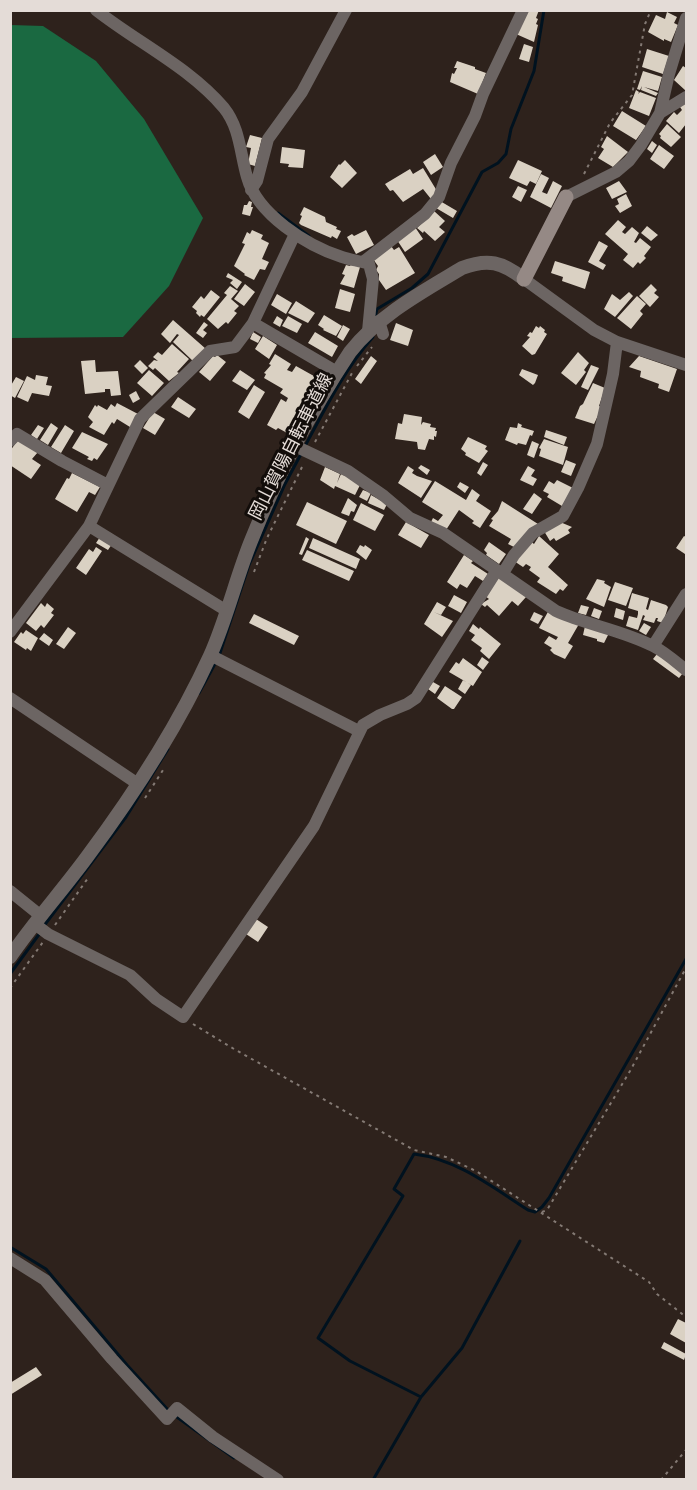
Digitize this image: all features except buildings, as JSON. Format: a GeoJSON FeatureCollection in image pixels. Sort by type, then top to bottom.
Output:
{"type":"FeatureCollection","features":[{"type":"Feature","properties":{"kind":"main road"},"geometry":{"type":"LineString","coordinates":[[524,279],[566,197]]}},
{"type":"Feature","properties":{"kind":"street"},"geometry":{"type":"LineString","coordinates":[[96,10],[182,71],[225,109],[234,124],[251,190],[262,207],[296,234],[328,252],[364,260],[369,264],[373,276],[376,327]]}},
{"type":"Feature","properties":{"kind":"street"},"geometry":{"type":"LineString","coordinates":[[251,190],[257,181],[268,139],[302,92],[346,10]]}},
{"type":"Feature","properties":{"kind":"street"},"geometry":{"type":"LineString","coordinates":[[364,260],[425,214],[439,197],[451,163],[523,10]]}},
{"type":"Feature","properties":{"kind":"street"},"geometry":{"type":"LineString","coordinates":[[566,197],[616,172],[641,145],[660,113],[669,74],[687,18]]}},
{"type":"Feature","properties":{"kind":"street"},"geometry":{"type":"LineString","coordinates":[[660,113],[687,97]]}},
{"type":"Feature","properties":{"kind":"street"},"geometry":{"type":"LineString","coordinates":[[10,632],[89,526],[144,414],[210,351],[235,347],[253,323],[296,234]]}},
{"type":"Feature","properties":{"kind":"street"},"geometry":{"type":"LineString","coordinates":[[10,957],[41,927],[138,784],[215,658],[227,611],[252,538],[302,450],[337,372],[376,327],[450,275],[473,264],[484,262],[502,264],[594,330],[617,342],[687,364]]}},
{"type":"Feature","properties":{"kind":"street"},"geometry":{"type":"LineString","coordinates":[[253,323],[337,372]]}},
{"type":"Feature","properties":{"kind":"street"},"geometry":{"type":"LineString","coordinates":[[10,891],[41,927],[130,975],[156,999],[183,1017],[314,826],[359,731],[368,722],[416,698],[500,572],[533,534],[563,516],[597,444],[613,374],[617,342]]}},
{"type":"Feature","properties":{"kind":"street"},"geometry":{"type":"LineString","coordinates":[[10,441],[17,434],[108,485]]}},
{"type":"Feature","properties":{"kind":"street"},"geometry":{"type":"LineString","coordinates":[[302,450],[348,471],[384,496],[410,518],[443,533],[556,611],[626,634],[653,646],[687,670]]}},
{"type":"Feature","properties":{"kind":"street"},"geometry":{"type":"LineString","coordinates":[[89,526],[227,611]]}},
{"type":"Feature","properties":{"kind":"street"},"geometry":{"type":"LineString","coordinates":[[653,646],[687,594]]}},
{"type":"Feature","properties":{"kind":"street"},"geometry":{"type":"LineString","coordinates":[[215,658],[359,731]]}},
{"type":"Feature","properties":{"kind":"street"},"geometry":{"type":"LineString","coordinates":[[10,698],[138,784]]}},
{"type":"Feature","properties":{"kind":"street"},"geometry":{"type":"LineString","coordinates":[[10,1258],[45,1280],[166,1419],[177,1408],[213,1437],[278,1479]]}},
{"type":"Feature","properties":{"kind":"path"},"geometry":{"type":"LineString","coordinates":[[582,178],[610,123],[632,95],[645,24],[651,10]]}},
{"type":"Feature","properties":{"kind":"path","name":"岡山賀陽自転車道線"},"geometry":{"type":"LineString","coordinates":[[254,573],[302,450],[353,372],[376,327]]}},
{"type":"Feature","properties":{"kind":"path"},"geometry":{"type":"LineString","coordinates":[[143,800],[168,761]]}},
{"type":"Feature","properties":{"kind":"path"},"geometry":{"type":"LineString","coordinates":[[10,988],[41,927],[89,877]]}},
{"type":"Feature","properties":{"kind":"path"},"geometry":{"type":"LineString","coordinates":[[539,1211],[547,1210],[630,1071],[687,968]]}},
{"type":"Feature","properties":{"kind":"path"},"geometry":{"type":"LineString","coordinates":[[183,1017],[234,1049],[414,1150],[446,1157],[476,1171],[649,1282],[657,1294],[687,1317]]}},
{"type":"Feature","properties":{"kind":"path"},"geometry":{"type":"LineString","coordinates":[[661,1479],[687,1450]]}},
{"type":"Feature","properties":{"kind":"green space"},"geometry":{"type":"Polygon","coordinates":[[[11,25],[43,26],[96,61],[144,119],[203,218],[169,286],[123,337],[11,338],[11,25]]]}},
{"type":"Feature","properties":{"kind":"waterway"},"geometry":{"type":"LineString","coordinates":[[375,318],[377,309],[412,288],[428,274],[482,172],[498,163],[506,154],[511,129],[534,71],[544,10]]}},
{"type":"Feature","properties":{"kind":"waterway"},"geometry":{"type":"LineString","coordinates":[[278,213],[309,236]]}},
{"type":"Feature","properties":{"kind":"waterway"},"geometry":{"type":"LineString","coordinates":[[304,448],[344,376],[373,337]]}},
{"type":"Feature","properties":{"kind":"waterway"},"geometry":{"type":"LineString","coordinates":[[219,656],[249,565],[301,454]]}},
{"type":"Feature","properties":{"kind":"waterway"},"geometry":{"type":"LineString","coordinates":[[199,693],[216,662]]}},
{"type":"Feature","properties":{"kind":"waterway"},"geometry":{"type":"LineString","coordinates":[[43,927],[126,817],[168,749]]}},
{"type":"Feature","properties":{"kind":"waterway"},"geometry":{"type":"LineString","coordinates":[[10,974],[40,933]]}},
{"type":"Feature","properties":{"kind":"waterway"},"geometry":{"type":"LineString","coordinates":[[421,1397],[350,1361],[318,1338],[403,1196],[394,1189],[414,1154],[430,1157],[459,1168],[528,1210],[535,1212],[542,1207],[686,959]]}},
{"type":"Feature","properties":{"kind":"waterway"},"geometry":{"type":"LineString","coordinates":[[373,1480],[421,1397],[462,1348],[520,1241]]}},
{"type":"Feature","properties":{"kind":"waterway"},"geometry":{"type":"LineString","coordinates":[[10,1247],[46,1269],[169,1411]]}},
{"type":"Feature","properties":{"kind":"waterway"},"geometry":{"type":"LineString","coordinates":[[174,1415],[234,1458]]}}]}
